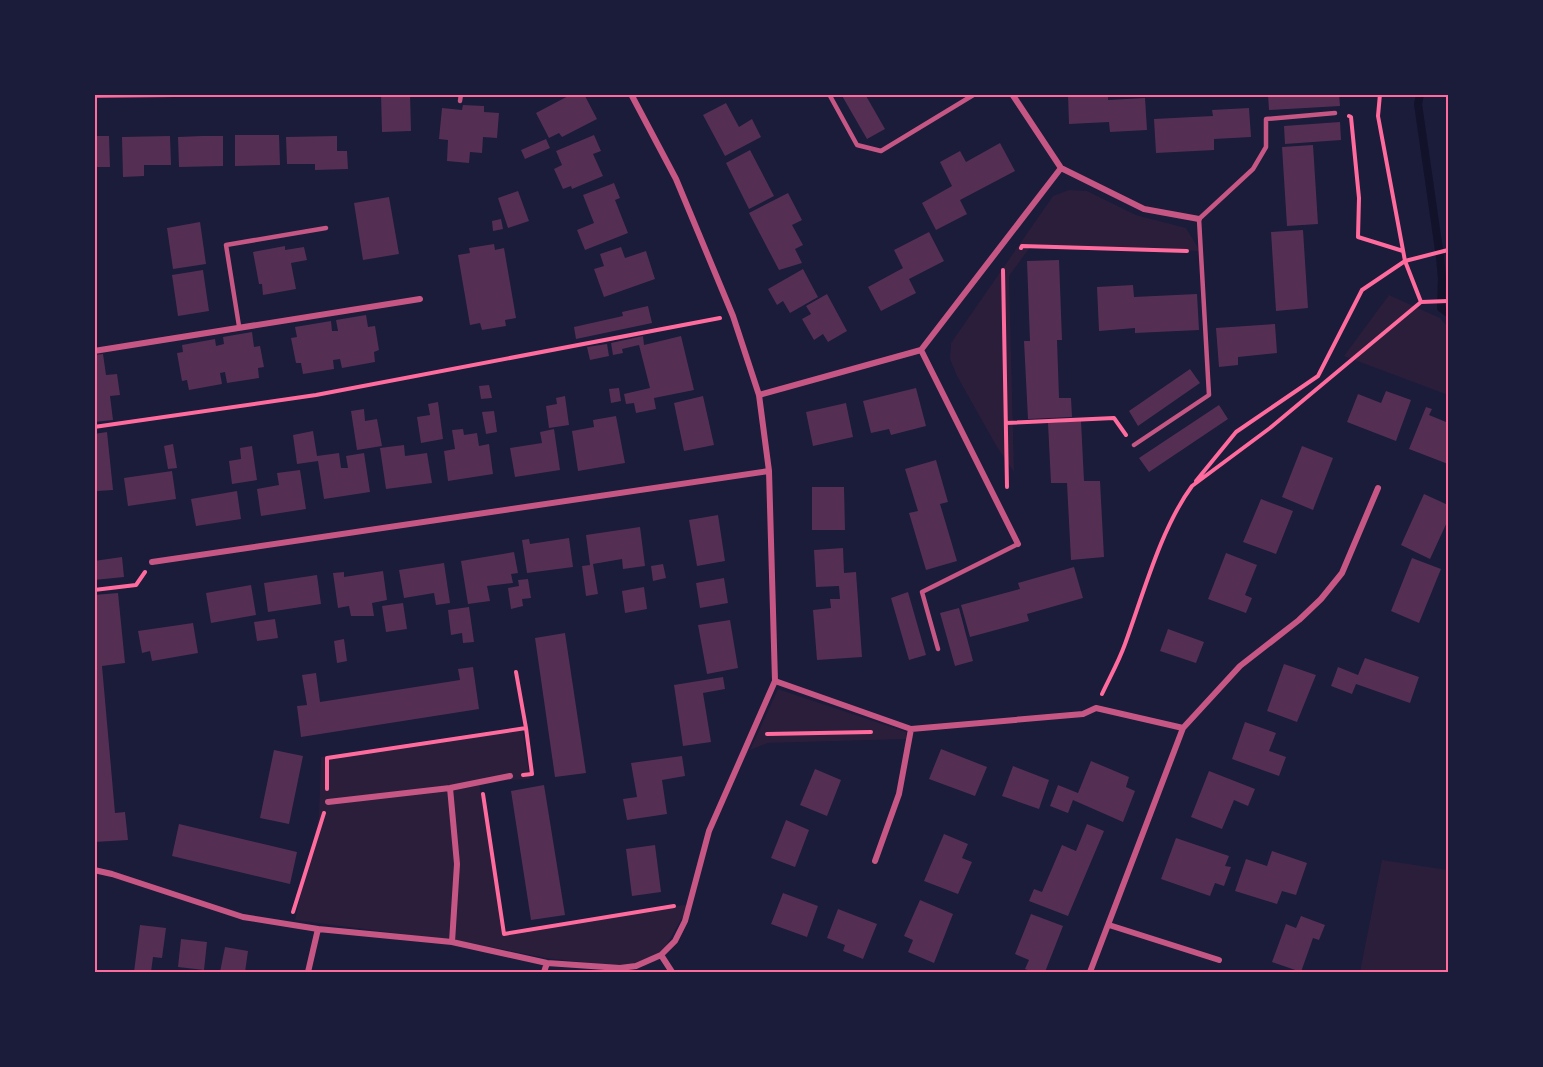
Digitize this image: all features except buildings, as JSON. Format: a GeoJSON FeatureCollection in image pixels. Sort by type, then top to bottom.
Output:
{"type":"FeatureCollection","features":[{"type":"Feature","properties":{"kind":"street"},"geometry":{"type":"LineString","coordinates":[[94,95],[174,94]]}},
{"type":"Feature","properties":{"kind":"street"},"geometry":{"type":"LineString","coordinates":[[94,870],[112,873],[243,917],[318,929],[452,942],[547,963],[620,968],[636,966],[661,955],[675,941],[685,921],[708,831],[775,681],[769,471],[759,395],[733,316],[676,179],[631,94]]}},
{"type":"Feature","properties":{"kind":"street"},"geometry":{"type":"LineString","coordinates":[[1012,94],[1061,168],[1144,209],[1199,219]]}},
{"type":"Feature","properties":{"kind":"street"},"geometry":{"type":"LineString","coordinates":[[759,395],[921,350],[1061,168]]}},
{"type":"Feature","properties":{"kind":"street"},"geometry":{"type":"LineString","coordinates":[[94,351],[239,326],[420,299]]}},
{"type":"Feature","properties":{"kind":"street"},"geometry":{"type":"LineString","coordinates":[[921,350],[1017,544]]}},
{"type":"Feature","properties":{"kind":"street"},"geometry":{"type":"LineString","coordinates":[[152,562],[769,471]]}},
{"type":"Feature","properties":{"kind":"street"},"geometry":{"type":"LineString","coordinates":[[1090,972],[1183,728],[1240,666],[1299,620],[1321,599],[1342,573],[1378,488]]}},
{"type":"Feature","properties":{"kind":"street"},"geometry":{"type":"LineString","coordinates":[[775,681],[911,729],[1083,714],[1096,708],[1183,728]]}},
{"type":"Feature","properties":{"kind":"street"},"geometry":{"type":"LineString","coordinates":[[874,861],[900,794],[911,729]]}},
{"type":"Feature","properties":{"kind":"street"},"geometry":{"type":"LineString","coordinates":[[327,802],[450,788],[510,776]]}},
{"type":"Feature","properties":{"kind":"street"},"geometry":{"type":"LineString","coordinates":[[450,788],[457,864],[452,942]]}},
{"type":"Feature","properties":{"kind":"street"},"geometry":{"type":"LineString","coordinates":[[1109,925],[1220,960]]}},
{"type":"Feature","properties":{"kind":"street"},"geometry":{"type":"LineString","coordinates":[[308,972],[318,929]]}},
{"type":"Feature","properties":{"kind":"street"},"geometry":{"type":"LineString","coordinates":[[661,955],[672,972]]}},
{"type":"Feature","properties":{"kind":"street"},"geometry":{"type":"LineString","coordinates":[[544,972],[547,963]]}},
{"type":"Feature","properties":{"kind":"lane"},"geometry":{"type":"LineString","coordinates":[[460,101],[461,94]]}},
{"type":"Feature","properties":{"kind":"lane"},"geometry":{"type":"LineString","coordinates":[[829,94],[857,145],[881,151],[975,94]]}},
{"type":"Feature","properties":{"kind":"lane"},"geometry":{"type":"LineString","coordinates":[[1134,445],[1209,395],[1199,219],[1253,168],[1266,147],[1266,119],[1335,113]]}},
{"type":"Feature","properties":{"kind":"lane"},"geometry":{"type":"LineString","coordinates":[[239,326],[226,245],[326,228]]}},
{"type":"Feature","properties":{"kind":"lane"},"geometry":{"type":"LineString","coordinates":[[938,649],[922,592],[1017,544]]}},
{"type":"Feature","properties":{"kind":"path"},"geometry":{"type":"LineString","coordinates":[[1380,94],[1378,116],[1403,251],[1421,302]]}},
{"type":"Feature","properties":{"kind":"path"},"geometry":{"type":"LineString","coordinates":[[1335,113],[1352,117],[1359,198],[1358,237],[1403,251]]}},
{"type":"Feature","properties":{"kind":"path"},"geometry":{"type":"LineString","coordinates":[[1016,254],[1023,246],[1201,252]]}},
{"type":"Feature","properties":{"kind":"path"},"geometry":{"type":"LineString","coordinates":[[1096,708],[1124,647],[1155,558],[1183,498],[1192,486],[1236,432],[1318,376],[1362,290],[1405,261],[1449,250]]}},
{"type":"Feature","properties":{"kind":"path"},"geometry":{"type":"LineString","coordinates":[[1007,490],[1003,270],[1009,262]]}},
{"type":"Feature","properties":{"kind":"path"},"geometry":{"type":"LineString","coordinates":[[1192,486],[1270,428],[1421,302],[1449,301]]}},
{"type":"Feature","properties":{"kind":"path"},"geometry":{"type":"LineString","coordinates":[[94,427],[316,395],[691,322],[733,316]]}},
{"type":"Feature","properties":{"kind":"path"},"geometry":{"type":"LineString","coordinates":[[1006,423],[1114,417],[1134,445]]}},
{"type":"Feature","properties":{"kind":"path"},"geometry":{"type":"LineString","coordinates":[[94,590],[136,585],[152,562]]}},
{"type":"Feature","properties":{"kind":"path"},"geometry":{"type":"LineString","coordinates":[[510,776],[532,774],[526,728]]}},
{"type":"Feature","properties":{"kind":"path"},"geometry":{"type":"LineString","coordinates":[[751,735],[876,732]]}},
{"type":"Feature","properties":{"kind":"path"},"geometry":{"type":"LineString","coordinates":[[481,782],[504,934],[690,904]]}},
{"type":"Feature","properties":{"kind":"shaded area"},"geometry":{"type":"Polygon","coordinates":[[[1069,190],[1087,191],[1136,215],[1186,228],[1200,251],[1031,246],[1009,276],[1014,472],[997,447],[957,376],[950,359],[951,343],[1053,196],[1069,190]]]}},
{"type":"Feature","properties":{"kind":"shaded area"},"geometry":{"type":"Polygon","coordinates":[[[1389,295],[1440,318],[1448,327],[1448,395],[1344,356],[1389,295]]]}},
{"type":"Feature","properties":{"kind":"shaded area"},"geometry":{"type":"Polygon","coordinates":[[[778,689],[906,732],[906,739],[768,743],[750,750],[778,689]]]}},
{"type":"Feature","properties":{"kind":"shaded area"},"geometry":{"type":"Polygon","coordinates":[[[522,727],[530,779],[479,782],[505,934],[690,904],[662,953],[627,967],[546,958],[471,943],[295,920],[319,816],[321,757],[522,727]]]}},
{"type":"Feature","properties":{"kind":"shaded area"},"geometry":{"type":"Polygon","coordinates":[[[1382,860],[1448,870],[1448,972],[1360,972],[1382,860]]]}},
{"type":"Feature","properties":{"kind":"waterway"},"geometry":{"type":"LineString","coordinates":[[1420,94],[1418,104],[1440,257],[1441,308],[1448,313]]}}]}
